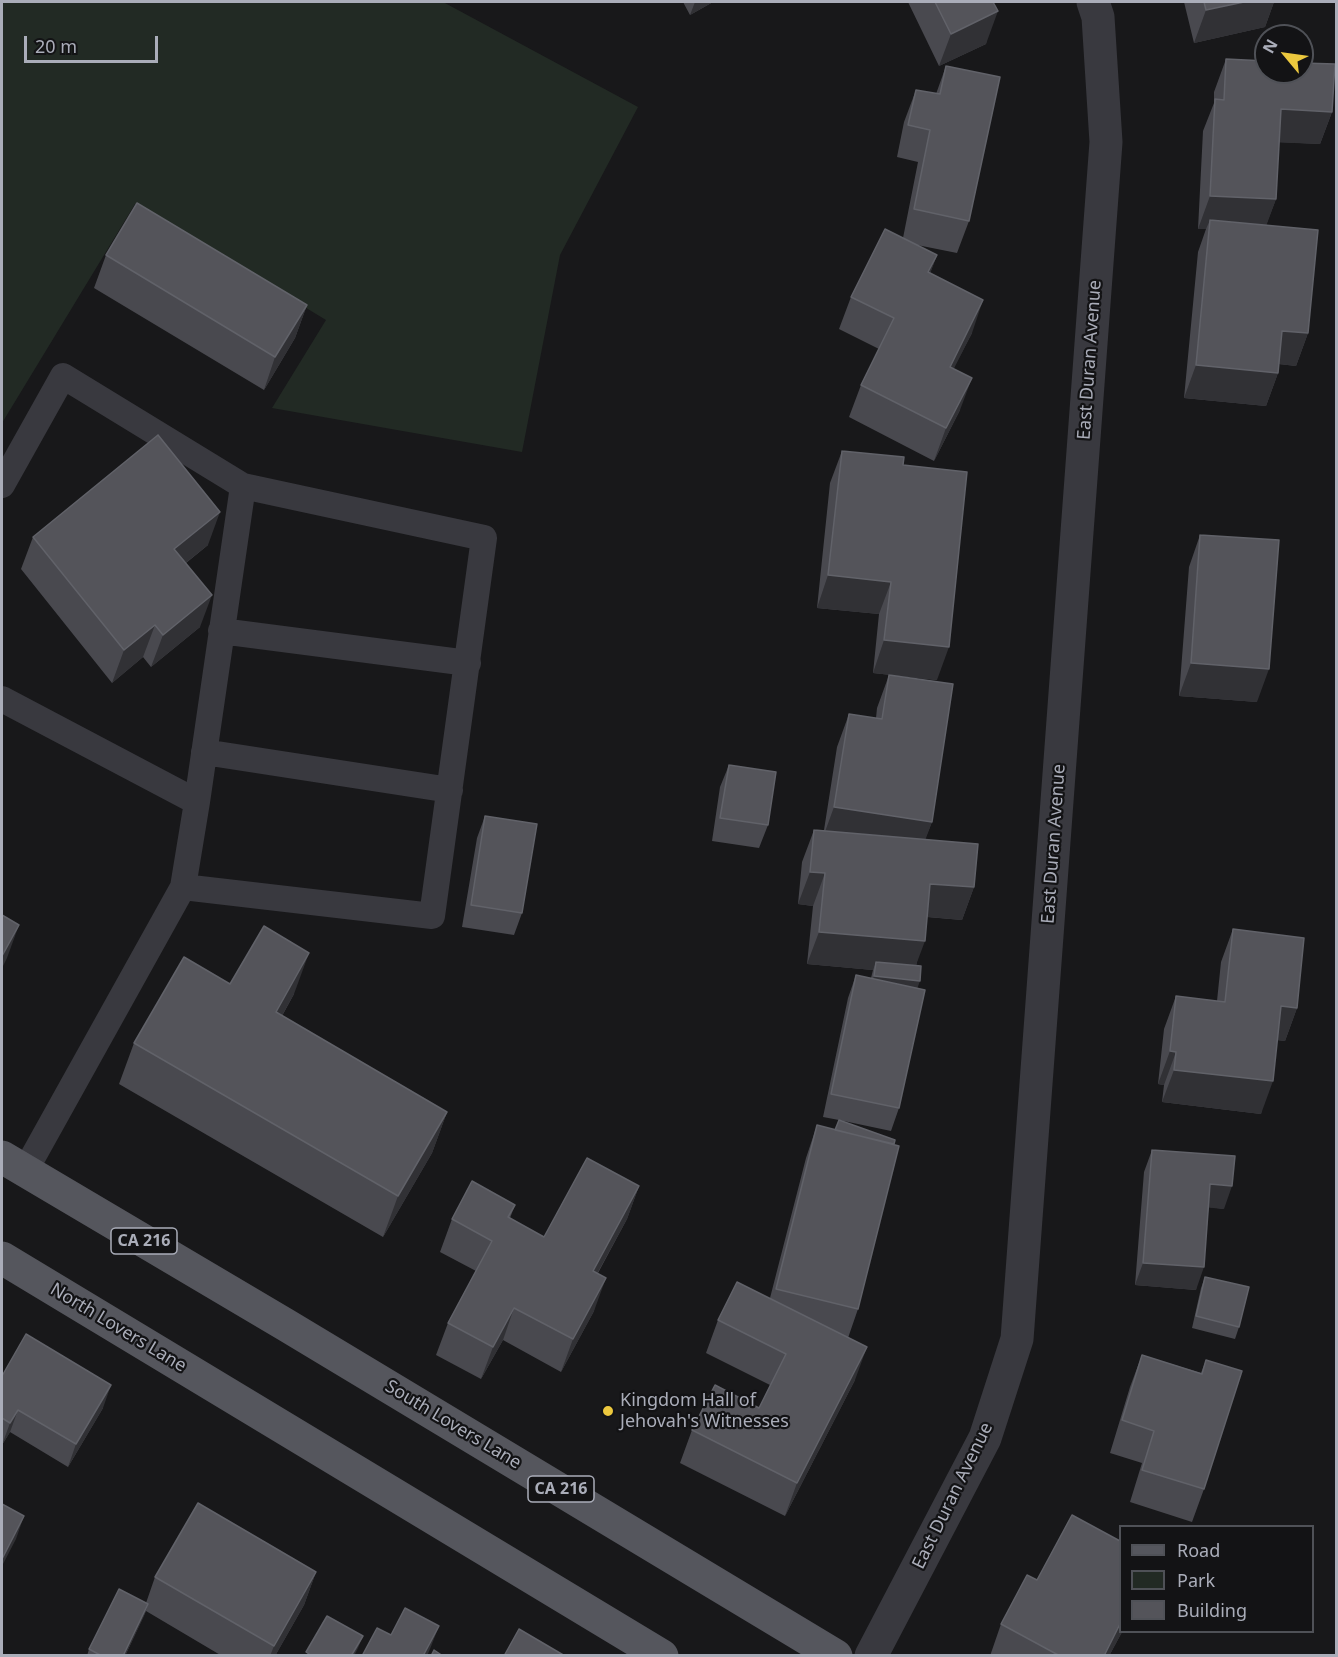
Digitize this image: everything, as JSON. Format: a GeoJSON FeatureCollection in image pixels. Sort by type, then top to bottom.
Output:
{"type":"FeatureCollection","features":[{"type":"Feature","properties":{"kind":"main road","name":"South Lovers Lane"},"geometry":{"type":"LineString","coordinates":[[14,1164],[836,1656]]}},
{"type":"Feature","properties":{"kind":"main road","name":"North Lovers Lane"},"geometry":{"type":"LineString","coordinates":[[2,1258],[662,1656]]}},
{"type":"Feature","properties":{"kind":"street","name":"East Duran Avenue"},"geometry":{"type":"LineString","coordinates":[[871,1656],[985,1438],[1017,1339],[1106,142],[1098,17],[1093,2]]}},
{"type":"Feature","properties":{"kind":"lane"},"geometry":{"type":"LineString","coordinates":[[2,485],[63,376],[243,486],[484,538],[432,916],[183,887]]}},
{"type":"Feature","properties":{"kind":"lane"},"geometry":{"type":"LineString","coordinates":[[14,1164],[183,887],[243,486]]}},
{"type":"Feature","properties":{"kind":"lane"},"geometry":{"type":"LineString","coordinates":[[221,631],[468,663]]}},
{"type":"Feature","properties":{"kind":"lane"},"geometry":{"type":"LineString","coordinates":[[2,699],[197,802]]}},
{"type":"Feature","properties":{"kind":"lane"},"geometry":{"type":"LineString","coordinates":[[204,752],[450,790]]}},
{"type":"Feature","properties":{"kind":"green space"},"geometry":{"type":"Polygon","coordinates":[[[2,2],[443,2],[638,107],[560,255],[522,452],[272,408],[326,320],[135,204],[2,423],[2,2]]]}},
{"type":"Feature","properties":{"kind":"building"},"geometry":{"type":"Polygon","coordinates":[[[935,2],[993,2],[998,11],[951,34],[935,2]]]}},
{"type":"Feature","properties":{"kind":"building"},"geometry":{"type":"Polygon","coordinates":[[[1204,2],[1244,2],[1206,10],[1204,2]]]}},
{"type":"Feature","properties":{"kind":"building"},"geometry":{"type":"Polygon","coordinates":[[[1226,59],[1254,60],[1254,84],[1314,84],[1314,63],[1335,64],[1332,112],[1281,109],[1276,199],[1210,196],[1215,99],[1224,100],[1226,59]]]}},
{"type":"Feature","properties":{"kind":"building"},"geometry":{"type":"Polygon","coordinates":[[[946,66],[1000,77],[969,221],[914,209],[930,130],[908,125],[916,90],[940,94],[946,66]]]}},
{"type":"Feature","properties":{"kind":"building"},"geometry":{"type":"Polygon","coordinates":[[[137,203],[307,305],[275,357],[106,255],[137,203]]]}},
{"type":"Feature","properties":{"kind":"building"},"geometry":{"type":"Polygon","coordinates":[[[1210,220],[1318,230],[1308,333],[1282,331],[1278,373],[1196,365],[1210,220]]]}},
{"type":"Feature","properties":{"kind":"building"},"geometry":{"type":"Polygon","coordinates":[[[885,229],[937,255],[928,272],[983,300],[950,367],[972,378],[946,428],[861,385],[894,318],[851,297],[885,229]]]}},
{"type":"Feature","properties":{"kind":"building"},"geometry":{"type":"Polygon","coordinates":[[[158,435],[220,512],[174,549],[212,595],[163,635],[155,625],[124,650],[33,537],[158,435]]]}},
{"type":"Feature","properties":{"kind":"building"},"geometry":{"type":"Polygon","coordinates":[[[842,451],[904,457],[903,465],[967,472],[949,647],[884,640],[891,582],[828,575],[842,451]]]}},
{"type":"Feature","properties":{"kind":"building"},"geometry":{"type":"Polygon","coordinates":[[[1200,535],[1279,540],[1269,669],[1191,663],[1200,535]]]}},
{"type":"Feature","properties":{"kind":"building"},"geometry":{"type":"Polygon","coordinates":[[[889,675],[953,684],[932,822],[834,807],[849,714],[882,719],[889,675]]]}},
{"type":"Feature","properties":{"kind":"building"},"geometry":{"type":"Polygon","coordinates":[[[729,765],[776,772],[768,825],[720,818],[729,765]]]}},
{"type":"Feature","properties":{"kind":"building"},"geometry":{"type":"Polygon","coordinates":[[[485,816],[537,824],[522,913],[471,905],[485,816]]]}},
{"type":"Feature","properties":{"kind":"building"},"geometry":{"type":"Polygon","coordinates":[[[814,830],[978,844],[974,887],[930,884],[925,941],[819,932],[825,873],[810,872],[814,830]]]}},
{"type":"Feature","properties":{"kind":"building"},"geometry":{"type":"Polygon","coordinates":[[[2,915],[19,925],[2,956],[2,915]]]}},
{"type":"Feature","properties":{"kind":"building"},"geometry":{"type":"Polygon","coordinates":[[[264,926],[309,953],[276,1012],[447,1112],[398,1196],[134,1043],[184,957],[230,984],[264,926]]]}},
{"type":"Feature","properties":{"kind":"building"},"geometry":{"type":"Polygon","coordinates":[[[1233,929],[1304,938],[1297,1008],[1281,1006],[1273,1081],[1174,1070],[1176,1052],[1170,1051],[1176,996],[1225,1002],[1233,929]]]}},
{"type":"Feature","properties":{"kind":"building"},"geometry":{"type":"Polygon","coordinates":[[[876,962],[921,966],[920,981],[874,976],[876,962]]]}},
{"type":"Feature","properties":{"kind":"building"},"geometry":{"type":"Polygon","coordinates":[[[856,975],[925,990],[899,1108],[831,1094],[856,975]]]}},
{"type":"Feature","properties":{"kind":"building"},"geometry":{"type":"Polygon","coordinates":[[[839,1120],[895,1140],[894,1144],[835,1130],[839,1120]]]}},
{"type":"Feature","properties":{"kind":"building"},"geometry":{"type":"Polygon","coordinates":[[[817,1125],[899,1146],[858,1309],[776,1289],[817,1125]]]}},
{"type":"Feature","properties":{"kind":"building"},"geometry":{"type":"Polygon","coordinates":[[[1152,1150],[1235,1156],[1232,1186],[1210,1184],[1204,1267],[1143,1263],[1152,1150]]]}},
{"type":"Feature","properties":{"kind":"building"},"geometry":{"type":"Polygon","coordinates":[[[587,1158],[639,1186],[593,1271],[606,1278],[573,1339],[514,1308],[493,1347],[448,1323],[492,1241],[452,1219],[472,1181],[515,1205],[508,1217],[544,1237],[587,1158]]]}},
{"type":"Feature","properties":{"kind":"building"},"geometry":{"type":"Polygon","coordinates":[[[1205,1277],[1249,1287],[1239,1327],[1196,1316],[1205,1277]]]}},
{"type":"Feature","properties":{"kind":"building"},"geometry":{"type":"Polygon","coordinates":[[[737,1282],[867,1347],[797,1483],[692,1430],[715,1385],[759,1408],[786,1354],[718,1320],[737,1282]]]}},
{"type":"Feature","properties":{"kind":"building"},"geometry":{"type":"Polygon","coordinates":[[[26,1334],[111,1385],[76,1444],[18,1410],[10,1423],[2,1418],[2,1376],[26,1334]]]}},
{"type":"Feature","properties":{"kind":"building"},"geometry":{"type":"Polygon","coordinates":[[[1142,1355],[1202,1374],[1206,1360],[1242,1371],[1204,1489],[1142,1470],[1154,1431],[1122,1420],[1142,1355]]]}},
{"type":"Feature","properties":{"kind":"building"},"geometry":{"type":"Polygon","coordinates":[[[198,1503],[316,1572],[274,1646],[155,1577],[198,1503]]]}},
{"type":"Feature","properties":{"kind":"building"},"geometry":{"type":"Polygon","coordinates":[[[2,1504],[24,1516],[2,1559],[2,1504]]]}},
{"type":"Feature","properties":{"kind":"building"},"geometry":{"type":"Polygon","coordinates":[[[1072,1515],[1119,1540],[1119,1626],[1104,1656],[1060,1656],[1001,1624],[1027,1575],[1037,1580],[1072,1515]]]}},
{"type":"Feature","properties":{"kind":"building"},"geometry":{"type":"Polygon","coordinates":[[[119,1589],[148,1604],[123,1656],[102,1656],[89,1649],[119,1589]]]}},
{"type":"Feature","properties":{"kind":"building"},"geometry":{"type":"Polygon","coordinates":[[[405,1608],[439,1626],[423,1656],[362,1656],[377,1628],[391,1635],[405,1608]]]}},
{"type":"Feature","properties":{"kind":"building"},"geometry":{"type":"Polygon","coordinates":[[[327,1616],[363,1636],[351,1656],[312,1656],[306,1652],[327,1616]]]}},
{"type":"Feature","properties":{"kind":"building"},"geometry":{"type":"Polygon","coordinates":[[[519,1629],[565,1656],[504,1656],[519,1629]]]}},
{"type":"Feature","properties":{"kind":"building"},"geometry":{"type":"Polygon","coordinates":[[[434,1650],[443,1656],[431,1656],[434,1650]]]}},
{"type":"Feature","properties":{"kind":"place","name":"Kingdom Hall of Jehovah's Witnesses"},"geometry":{"type":"Point","coordinates":[608,1411]}}]}
